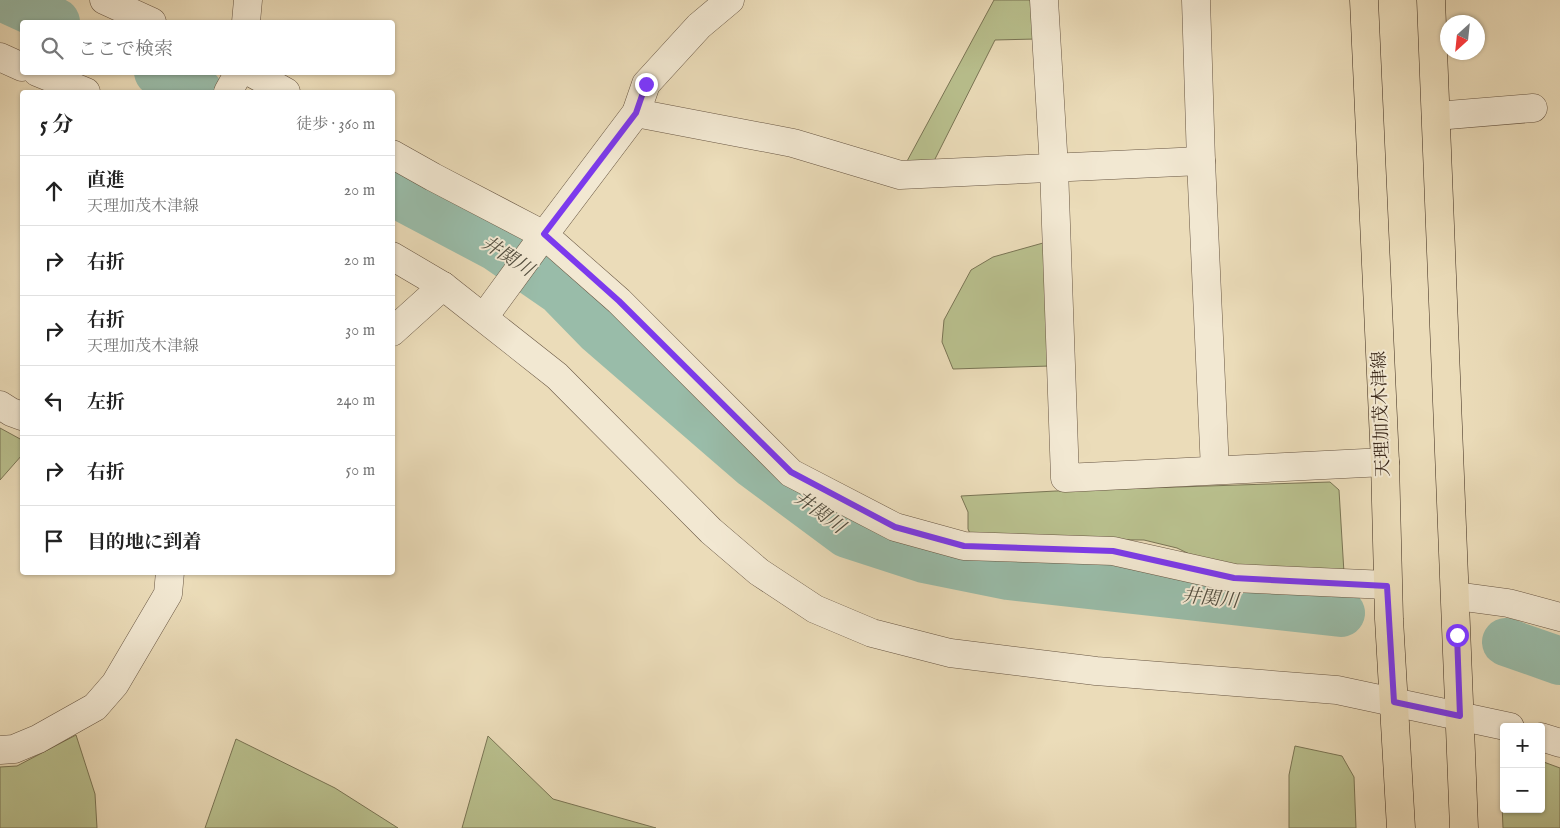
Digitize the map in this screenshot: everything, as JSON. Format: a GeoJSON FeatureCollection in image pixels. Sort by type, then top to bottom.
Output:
{"type":"FeatureCollection","features":[{"type":"Feature","properties":{"kind":"main road","name":"天理加茂木津線"},"geometry":{"type":"LineString","coordinates":[[1364,0],[1385,462],[1387,586],[1401,828]]}},
{"type":"Feature","properties":{"kind":"main road"},"geometry":{"type":"LineString","coordinates":[[1432,0],[1464,828]]}},
{"type":"Feature","properties":{"kind":"street"},"geometry":{"type":"LineString","coordinates":[[104,0],[148,20]]}},
{"type":"Feature","properties":{"kind":"street"},"geometry":{"type":"LineString","coordinates":[[246,20],[248,0]]}},
{"type":"Feature","properties":{"kind":"street"},"geometry":{"type":"LineString","coordinates":[[492,307],[544,234],[636,113],[646,84],[699,26],[730,0]]}},
{"type":"Feature","properties":{"kind":"street"},"geometry":{"type":"LineString","coordinates":[[1044,0],[1054,168],[1065,478],[1385,462]]}},
{"type":"Feature","properties":{"kind":"street"},"geometry":{"type":"LineString","coordinates":[[1196,0],[1201,161],[1215,470]]}},
{"type":"Feature","properties":{"kind":"street"},"geometry":{"type":"LineString","coordinates":[[0,58],[20,66]]}},
{"type":"Feature","properties":{"kind":"street"},"geometry":{"type":"LineString","coordinates":[[44,75],[81,90]]}},
{"type":"Feature","properties":{"kind":"street"},"geometry":{"type":"LineString","coordinates":[[229,90],[237,75]]}},
{"type":"Feature","properties":{"kind":"street"},"geometry":{"type":"LineString","coordinates":[[255,75],[282,90]]}},
{"type":"Feature","properties":{"kind":"street"},"geometry":{"type":"LineString","coordinates":[[1436,116],[1533,108]]}},
{"type":"Feature","properties":{"kind":"street"},"geometry":{"type":"LineString","coordinates":[[636,113],[793,143],[900,175],[1201,161]]}},
{"type":"Feature","properties":{"kind":"street"},"geometry":{"type":"LineString","coordinates":[[395,156],[544,234],[619,301],[791,472],[895,527],[964,546],[1113,551],[1234,578],[1387,586]]}},
{"type":"Feature","properties":{"kind":"street"},"geometry":{"type":"LineString","coordinates":[[395,258],[442,286],[492,307],[711,531],[759,572],[815,609],[872,634],[950,653],[1096,671],[1337,690],[1500,725]]}},
{"type":"Feature","properties":{"kind":"street"},"geometry":{"type":"LineString","coordinates":[[395,329],[442,286]]}},
{"type":"Feature","properties":{"kind":"street"},"geometry":{"type":"LineString","coordinates":[[0,405],[20,415]]}},
{"type":"Feature","properties":{"kind":"street"},"geometry":{"type":"LineString","coordinates":[[0,750],[14,749],[38,739],[95,707],[115,684],[168,594],[170,575]]}},
{"type":"Feature","properties":{"kind":"street"},"geometry":{"type":"LineString","coordinates":[[1456,596],[1508,603],[1560,617]]}},
{"type":"Feature","properties":{"kind":"street"},"geometry":{"type":"LineString","coordinates":[[1545,738],[1560,743]]}},
{"type":"Feature","properties":{"kind":"green space"},"geometry":{"type":"Polygon","coordinates":[[[994,0],[1035,0],[1036,39],[995,40],[933,163],[906,163],[994,0]]]}},
{"type":"Feature","properties":{"kind":"green space"},"geometry":{"type":"Polygon","coordinates":[[[1043,243],[1050,366],[953,369],[942,342],[944,320],[971,270],[993,257],[1043,243]]]}},
{"type":"Feature","properties":{"kind":"green space"},"geometry":{"type":"Polygon","coordinates":[[[0,428],[20,439],[20,457],[0,480],[0,428]]]}},
{"type":"Feature","properties":{"kind":"green space"},"geometry":{"type":"Polygon","coordinates":[[[1330,482],[1339,490],[1344,573],[1212,565],[1177,548],[1144,540],[972,538],[968,529],[968,512],[961,496],[1056,491],[1330,482]]]}},
{"type":"Feature","properties":{"kind":"green space"},"geometry":{"type":"Polygon","coordinates":[[[76,735],[95,794],[97,828],[0,828],[0,767],[17,766],[76,735]]]}},
{"type":"Feature","properties":{"kind":"green space"},"geometry":{"type":"Polygon","coordinates":[[[488,736],[553,799],[656,828],[462,828],[488,736]]]}},
{"type":"Feature","properties":{"kind":"green space"},"geometry":{"type":"Polygon","coordinates":[[[236,739],[335,788],[398,828],[205,828],[236,739]]]}},
{"type":"Feature","properties":{"kind":"green space"},"geometry":{"type":"Polygon","coordinates":[[[1295,746],[1342,756],[1354,777],[1356,828],[1289,828],[1289,775],[1295,746]]]}},
{"type":"Feature","properties":{"kind":"green space"},"geometry":{"type":"Polygon","coordinates":[[[1545,762],[1560,768],[1560,828],[1503,828],[1502,813],[1545,813],[1545,762]]]}},
{"type":"Feature","properties":{"kind":"waterway","name":"井関川"},"geometry":{"type":"LineString","coordinates":[[8,0],[52,20]]}},
{"type":"Feature","properties":{"kind":"waterway","name":"井関川"},"geometry":{"type":"LineString","coordinates":[[164,75],[195,90]]}},
{"type":"Feature","properties":{"kind":"waterway","name":"井関川"},"geometry":{"type":"LineString","coordinates":[[395,194],[496,247],[560,291],[598,330],[754,465],[847,534],[924,559],[1008,576],[1341,613]]}},
{"type":"Feature","properties":{"kind":"waterway","name":"井関川"},"geometry":{"type":"LineString","coordinates":[[1506,642],[1560,661]]}},
{"type":"Feature","properties":{"kind":"route"},"geometry":{"type":"LineString","coordinates":[[646,84],[636,113],[544,234],[619,301],[791,472],[895,527],[964,546],[1113,551],[1234,578],[1387,586],[1394,702],[1460,716],[1457,635]]}}]}
